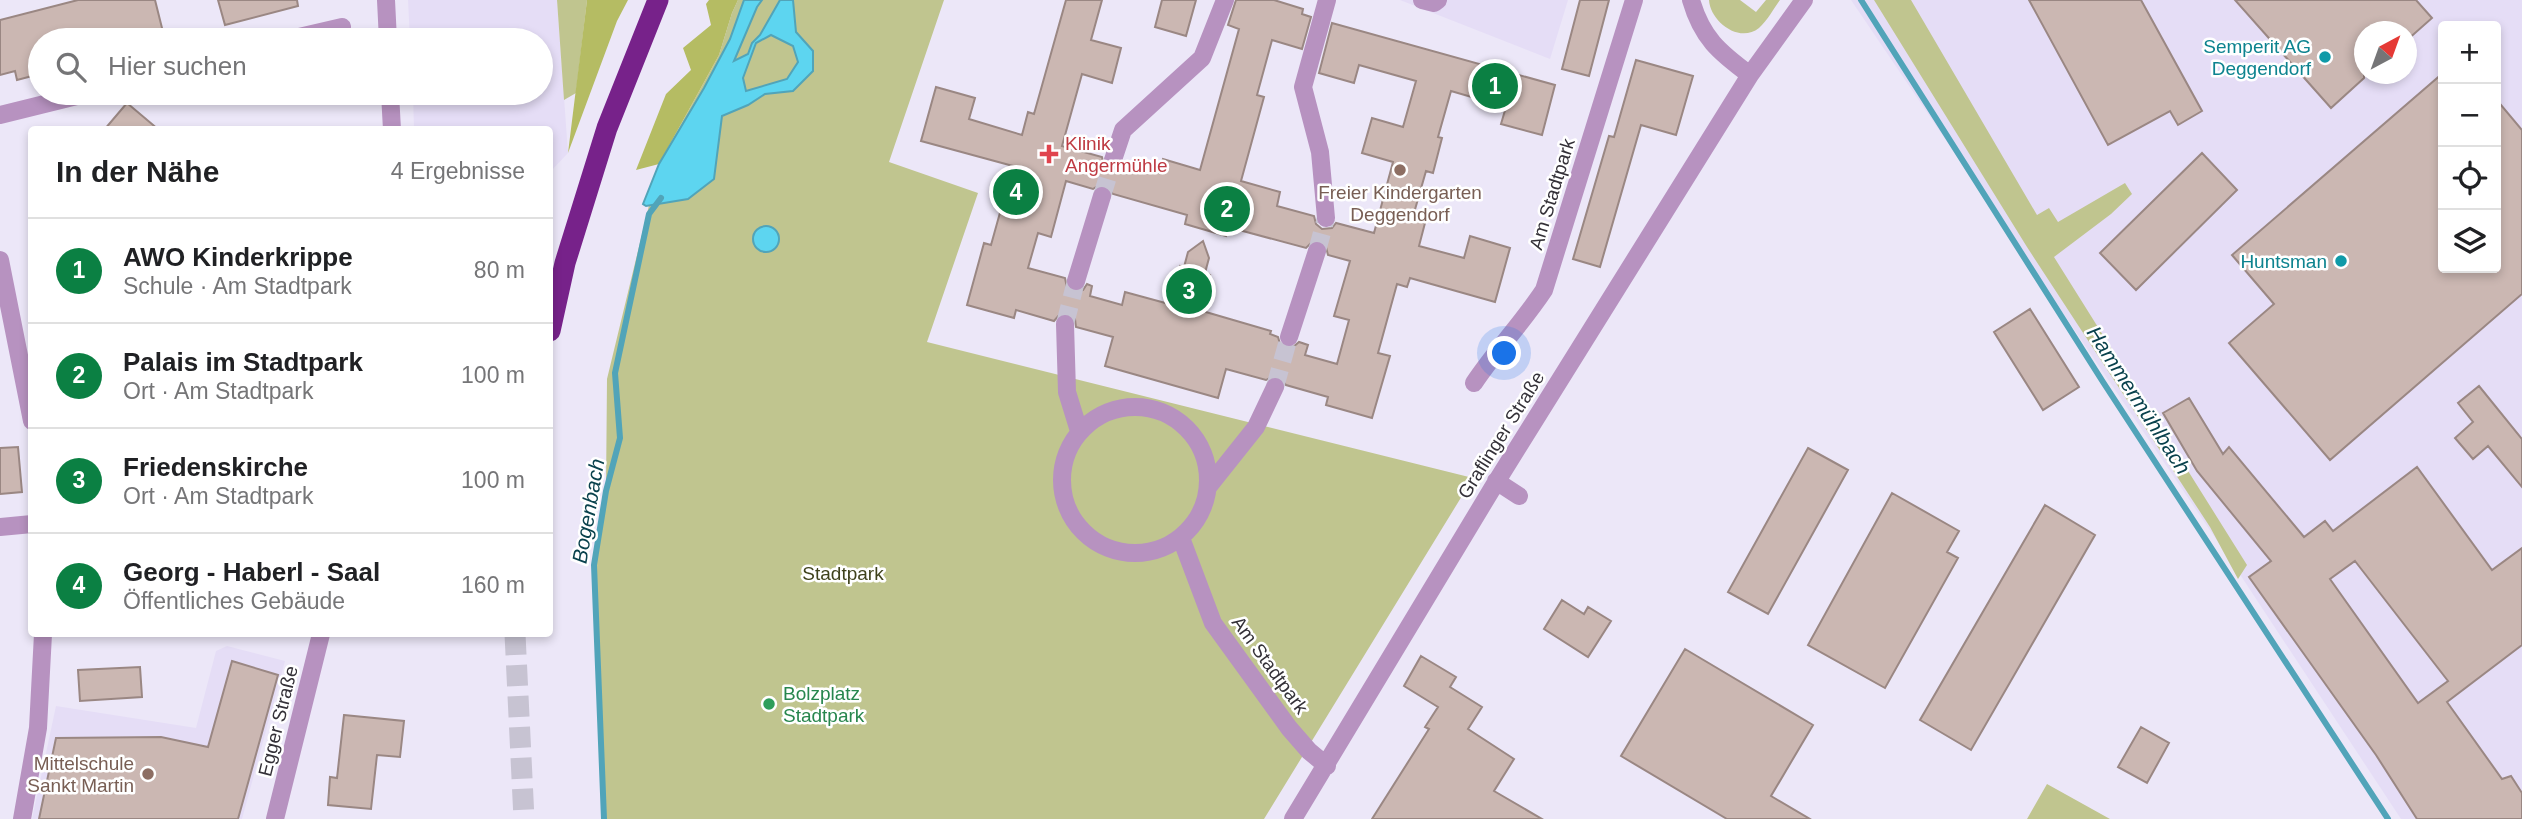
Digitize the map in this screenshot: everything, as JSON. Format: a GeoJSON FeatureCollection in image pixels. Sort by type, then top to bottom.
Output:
{"type":"FeatureCollection","features":[{"type":"Feature","properties":{"kind":"highway"},"geometry":{"type":"LineString","coordinates":[[553,317],[565,263],[607,128],[659,0]]}},
{"type":"Feature","properties":{"kind":"street"},"geometry":{"type":"LineString","coordinates":[[386,0],[387,28]]}},
{"type":"Feature","properties":{"kind":"street"},"geometry":{"type":"LineString","coordinates":[[1113,160],[1123,130],[1202,58],[1225,0]]}},
{"type":"Feature","properties":{"kind":"street"},"geometry":{"type":"LineString","coordinates":[[1326,218],[1320,152],[1303,87],[1327,0]]}},
{"type":"Feature","properties":{"kind":"street"},"geometry":{"type":"LineString","coordinates":[[1422,0],[1434,3],[1438,0]]}},
{"type":"Feature","properties":{"kind":"street","name":"Am Stadtpark"},"geometry":{"type":"LineString","coordinates":[[1474,383],[1499,346],[1524,320],[1544,290],[1634,0]]}},
{"type":"Feature","properties":{"kind":"street"},"geometry":{"type":"LineString","coordinates":[[1692,0],[1698,23],[1716,47],[1750,75]]}},
{"type":"Feature","properties":{"kind":"street","name":"Graflinger Straße"},"geometry":{"type":"LineString","coordinates":[[1293,819],[1496,481],[1750,75],[1804,0]]}},
{"type":"Feature","properties":{"kind":"street"},"geometry":{"type":"LineString","coordinates":[[338,28],[342,27]]}},
{"type":"Feature","properties":{"kind":"street"},"geometry":{"type":"LineString","coordinates":[[0,115],[40,105]]}},
{"type":"Feature","properties":{"kind":"street"},"geometry":{"type":"LineString","coordinates":[[391,105],[392,126]]}},
{"type":"Feature","properties":{"kind":"street"},"geometry":{"type":"LineString","coordinates":[[1076,281],[1102,196]]}},
{"type":"Feature","properties":{"kind":"street"},"geometry":{"type":"LineString","coordinates":[[1289,337],[1317,251]]}},
{"type":"Feature","properties":{"kind":"street"},"geometry":{"type":"LineString","coordinates":[[0,260],[28,399]]}},
{"type":"Feature","properties":{"kind":"street"},"geometry":{"type":"LineString","coordinates":[[1065,324],[1067,392],[1079,431]]}},
{"type":"Feature","properties":{"kind":"street"},"geometry":{"type":"LineString","coordinates":[[1209,486],[1256,427],[1275,387]]}},
{"type":"Feature","properties":{"kind":"street"},"geometry":{"type":"LineString","coordinates":[[1125,407],[1152,408],[1176,418],[1195,436],[1207,460],[1209,486],[1205,506],[1196,524],[1181,538],[1157,551],[1137,554],[1118,552],[1100,545],[1079,528],[1066,506],[1061,480],[1066,454],[1079,431],[1100,415],[1125,407]]}},
{"type":"Feature","properties":{"kind":"street"},"geometry":{"type":"LineString","coordinates":[[1496,481],[1519,496]]}},
{"type":"Feature","properties":{"kind":"street"},"geometry":{"type":"LineString","coordinates":[[0,527],[28,524]]}},
{"type":"Feature","properties":{"kind":"street","name":"Am Stadtpark"},"geometry":{"type":"LineString","coordinates":[[1181,538],[1213,623],[1290,728],[1309,751],[1327,766]]}},
{"type":"Feature","properties":{"kind":"street"},"geometry":{"type":"LineString","coordinates":[[22,819],[38,728],[43,637]]}},
{"type":"Feature","properties":{"kind":"street","name":"Egger Straße"},"geometry":{"type":"LineString","coordinates":[[275,819],[320,637]]}},
{"type":"Feature","properties":{"kind":"shaded area"},"geometry":{"type":"Polygon","coordinates":[[[408,0],[557,0],[568,153],[553,169],[553,126],[414,126],[413,105],[553,105],[553,28],[409,28],[408,0]]]}},
{"type":"Feature","properties":{"kind":"shaded area"},"geometry":{"type":"Polygon","coordinates":[[[1400,0],[1568,0],[1550,59],[1400,0]]]}},
{"type":"Feature","properties":{"kind":"shaded area"},"geometry":{"type":"Polygon","coordinates":[[[1851,0],[2522,0],[2522,819],[2401,819],[2241,576],[1851,0]]]}},
{"type":"Feature","properties":{"kind":"shaded area","name":"Mittelschule Sankt Martin"},"geometry":{"type":"Polygon","coordinates":[[[227,646],[285,661],[242,819],[32,819],[56,706],[196,728],[216,651],[227,646]]]}},
{"type":"Feature","properties":{"kind":"green space"},"geometry":{"type":"Polygon","coordinates":[[[557,0],[587,0],[576,93],[564,100],[557,0]]]}},
{"type":"Feature","properties":{"kind":"green space"},"geometry":{"type":"Polygon","coordinates":[[[587,0],[628,0],[617,21],[568,153],[587,0]]]}},
{"type":"Feature","properties":{"kind":"green space"},"geometry":{"type":"Polygon","coordinates":[[[709,0],[738,0],[719,55],[659,164],[636,170],[666,94],[691,70],[683,48],[711,25],[706,4],[709,0]]]}},
{"type":"Feature","properties":{"kind":"green space","name":"Stadtpark"},"geometry":{"type":"Polygon","coordinates":[[[738,0],[944,0],[889,162],[978,193],[927,342],[1473,478],[1264,819],[604,819],[594,565],[606,490],[607,379],[659,164],[719,55],[738,0]]]}},
{"type":"Feature","properties":{"kind":"green space"},"geometry":{"type":"Polygon","coordinates":[[[1709,0],[1740,0],[1756,12],[1766,0],[1780,0],[1759,28],[1743,33],[1735,32],[1720,22],[1714,15],[1709,0]]]}},
{"type":"Feature","properties":{"kind":"green space"},"geometry":{"type":"Polygon","coordinates":[[[1874,0],[1911,0],[2037,215],[2049,208],[2058,222],[2125,183],[2132,194],[2111,214],[2054,257],[2247,565],[2238,579],[2210,527],[2027,247],[1874,0]]]}},
{"type":"Feature","properties":{"kind":"green space"},"geometry":{"type":"Polygon","coordinates":[[[2047,784],[2110,819],[2027,819],[2047,784]]]}},
{"type":"Feature","properties":{"kind":"water"},"geometry":{"type":"Polygon","coordinates":[[[744,0],[762,0],[734,61],[748,54],[752,43],[760,35],[780,0],[793,0],[796,32],[813,51],[813,71],[793,91],[765,94],[722,116],[714,179],[688,199],[646,206],[643,204],[659,164],[730,39],[744,0]],[[771,35],[756,43],[743,78],[746,91],[787,79],[798,62],[793,46],[771,35]]]}},
{"type":"Feature","properties":{"kind":"water"},"geometry":{"type":"Polygon","coordinates":[[[766,226],[775,230],[779,239],[775,248],[766,252],[757,248],[753,239],[757,230],[766,226]]]}},
{"type":"Feature","properties":{"kind":"building"},"geometry":{"type":"Polygon","coordinates":[[[78,0],[155,0],[162,28],[28,28],[28,77],[17,80],[15,71],[0,75],[0,20],[78,0]]]}},
{"type":"Feature","properties":{"kind":"building"},"geometry":{"type":"Polygon","coordinates":[[[218,0],[297,0],[298,6],[225,25],[218,0]]]}},
{"type":"Feature","properties":{"kind":"building"},"geometry":{"type":"Polygon","coordinates":[[[1066,0],[1102,0],[1091,40],[1121,48],[1112,83],[1082,74],[1062,146],[1102,157],[1104,167],[1110,171],[1120,169],[1124,163],[1159,173],[1163,159],[1200,170],[1239,29],[1228,25],[1236,0],[1274,0],[1303,9],[1302,14],[1311,17],[1302,49],[1272,40],[1257,95],[1264,97],[1241,181],[1280,192],[1277,206],[1314,216],[1316,224],[1322,229],[1332,228],[1336,223],[1374,233],[1393,162],[1362,153],[1372,118],[1403,127],[1416,81],[1359,65],[1354,83],[1319,73],[1332,23],[1555,85],[1542,135],[1501,124],[1506,107],[1451,91],[1438,137],[1442,138],[1433,173],[1426,171],[1412,220],[1425,223],[1419,246],[1464,258],[1470,236],[1510,248],[1495,302],[1410,278],[1407,287],[1397,284],[1378,353],[1390,356],[1372,418],[1326,405],[1328,397],[1286,385],[1279,377],[1273,376],[1266,380],[1226,369],[1218,398],[1105,366],[1113,337],[1076,327],[1075,319],[1070,314],[1060,314],[1054,321],[1016,310],[1014,318],[967,305],[984,243],[991,245],[1013,166],[921,141],[936,87],[975,98],[969,119],[1022,135],[1028,112],[1034,114],[1066,0]],[[1066,181],[1051,237],[1038,233],[1028,268],[1065,278],[1067,288],[1073,292],[1083,290],[1087,284],[1092,286],[1090,296],[1122,305],[1125,292],[1169,304],[1180,266],[1184,267],[1188,252],[1203,241],[1209,258],[1205,273],[1210,275],[1199,310],[1271,331],[1270,334],[1278,337],[1285,348],[1292,348],[1299,342],[1308,345],[1305,355],[1337,364],[1349,320],[1334,316],[1350,261],[1328,255],[1325,243],[1314,240],[1306,248],[1228,227],[1226,236],[1185,224],[1187,215],[1113,194],[1106,185],[1093,189],[1066,181]]]}},
{"type":"Feature","properties":{"kind":"building"},"geometry":{"type":"Polygon","coordinates":[[[1162,0],[1196,0],[1186,36],[1155,27],[1162,0]]]}},
{"type":"Feature","properties":{"kind":"building"},"geometry":{"type":"Polygon","coordinates":[[[1580,0],[1609,0],[1589,76],[1562,69],[1580,0]]]}},
{"type":"Feature","properties":{"kind":"building"},"geometry":{"type":"Polygon","coordinates":[[[2029,0],[2141,0],[2202,111],[2178,125],[2170,111],[2108,145],[2029,0]]]}},
{"type":"Feature","properties":{"kind":"building","name":"Semperit AG Deggendorf"},"geometry":{"type":"Polygon","coordinates":[[[2235,0],[2416,0],[2432,18],[2417,31],[2417,21],[2354,21],[2354,84],[2357,84],[2331,108],[2235,0]]]}},
{"type":"Feature","properties":{"kind":"building"},"geometry":{"type":"Polygon","coordinates":[[[1636,60],[1693,76],[1676,135],[1641,125],[1600,267],[1573,259],[1609,136],[1614,137],[1636,60]]]}},
{"type":"Feature","properties":{"kind":"building","name":"Huntsman"},"geometry":{"type":"Polygon","coordinates":[[[2438,77],[2438,273],[2501,273],[2501,105],[2522,130],[2522,294],[2330,460],[2229,343],[2274,304],[2232,255],[2438,77]]]}},
{"type":"Feature","properties":{"kind":"building"},"geometry":{"type":"Polygon","coordinates":[[[125,105],[129,105],[154,126],[107,126],[125,105]]]}},
{"type":"Feature","properties":{"kind":"building"},"geometry":{"type":"Polygon","coordinates":[[[2202,153],[2237,190],[2136,290],[2100,253],[2202,153]]]}},
{"type":"Feature","properties":{"kind":"building"},"geometry":{"type":"Polygon","coordinates":[[[2030,309],[2079,387],[2043,410],[1994,332],[2030,309]]]}},
{"type":"Feature","properties":{"kind":"building"},"geometry":{"type":"Polygon","coordinates":[[[2479,386],[2522,439],[2522,487],[2488,446],[2473,459],[2455,438],[2473,422],[2458,403],[2479,386]]]}},
{"type":"Feature","properties":{"kind":"building"},"geometry":{"type":"Polygon","coordinates":[[[2189,398],[2223,454],[2229,447],[2304,537],[2325,521],[2333,531],[2417,467],[2492,570],[2522,548],[2522,645],[2447,702],[2502,779],[2511,776],[2522,793],[2522,819],[2417,819],[2376,755],[2249,577],[2271,561],[2197,471],[2163,413],[2189,398]],[[2355,561],[2330,579],[2418,703],[2448,681],[2355,561]]]}},
{"type":"Feature","properties":{"kind":"building"},"geometry":{"type":"Polygon","coordinates":[[[18,447],[22,492],[0,494],[0,448],[18,447]]]}},
{"type":"Feature","properties":{"kind":"building"},"geometry":{"type":"Polygon","coordinates":[[[1808,448],[1848,470],[1768,614],[1728,592],[1808,448]]]}},
{"type":"Feature","properties":{"kind":"building"},"geometry":{"type":"Polygon","coordinates":[[[1892,493],[1959,531],[1947,552],[1958,558],[1885,688],[1808,645],[1892,493]]]}},
{"type":"Feature","properties":{"kind":"building"},"geometry":{"type":"Polygon","coordinates":[[[2045,505],[2095,535],[1971,750],[1920,720],[2045,505]]]}},
{"type":"Feature","properties":{"kind":"building"},"geometry":{"type":"Polygon","coordinates":[[[1562,600],[1584,614],[1588,607],[1611,621],[1588,657],[1544,629],[1562,600]]]}},
{"type":"Feature","properties":{"kind":"building"},"geometry":{"type":"Polygon","coordinates":[[[1685,649],[1813,725],[1771,796],[1810,819],[1727,819],[1621,756],[1685,649]]]}},
{"type":"Feature","properties":{"kind":"building"},"geometry":{"type":"Polygon","coordinates":[[[1421,656],[1456,677],[1450,687],[1482,707],[1468,729],[1514,759],[1494,791],[1542,819],[1372,819],[1429,729],[1425,727],[1438,707],[1404,686],[1421,656]]]}},
{"type":"Feature","properties":{"kind":"building","name":"Mittelschule Sankt Martin"},"geometry":{"type":"Polygon","coordinates":[[[232,661],[278,675],[238,819],[39,819],[56,738],[161,737],[208,747],[232,661]]]}},
{"type":"Feature","properties":{"kind":"building"},"geometry":{"type":"Polygon","coordinates":[[[140,667],[142,697],[80,701],[78,670],[140,667]]]}},
{"type":"Feature","properties":{"kind":"building"},"geometry":{"type":"Polygon","coordinates":[[[344,715],[404,721],[400,757],[377,755],[371,809],[328,805],[330,777],[337,778],[344,715]]]}},
{"type":"Feature","properties":{"kind":"building"},"geometry":{"type":"Polygon","coordinates":[[[2141,727],[2169,743],[2147,783],[2118,767],[2141,727]]]}},
{"type":"Feature","properties":{"kind":"waterway","name":"Hammermühlbach"},"geometry":{"type":"LineString","coordinates":[[1861,0],[2103,382],[2388,819]]}},
{"type":"Feature","properties":{"kind":"waterway","name":"Bogenbach"},"geometry":{"type":"LineString","coordinates":[[604,819],[594,565],[606,491],[620,438],[615,373],[649,214],[661,198]]}},
{"type":"Feature","properties":{"kind":"tunnel"},"geometry":{"type":"LineString","coordinates":[[1102,196],[1113,160]]}},
{"type":"Feature","properties":{"kind":"tunnel"},"geometry":{"type":"LineString","coordinates":[[1317,251],[1326,218]]}},
{"type":"Feature","properties":{"kind":"tunnel"},"geometry":{"type":"LineString","coordinates":[[1065,324],[1076,281]]}},
{"type":"Feature","properties":{"kind":"tunnel"},"geometry":{"type":"LineString","coordinates":[[1275,387],[1289,337]]}},
{"type":"Feature","properties":{"kind":"tunnel"},"geometry":{"type":"LineString","coordinates":[[515,637],[524,819]]}},
{"type":"Feature","properties":{"kind":"place","name":"Semperit AG Deggendorf"},"geometry":{"type":"Point","coordinates":[2325,57]}},
{"type":"Feature","properties":{"kind":"place","name":"AWO Kinderkrippe"},"geometry":{"type":"Point","coordinates":[1495,86]}},
{"type":"Feature","properties":{"kind":"place","name":"Klinik Angermühle"},"geometry":{"type":"Point","coordinates":[1049,154]}},
{"type":"Feature","properties":{"kind":"place","name":"Freier Kindergarten Deggendorf"},"geometry":{"type":"Point","coordinates":[1400,170]}},
{"type":"Feature","properties":{"kind":"place","name":"Georg - Haberl - Saal"},"geometry":{"type":"Point","coordinates":[1016,192]}},
{"type":"Feature","properties":{"kind":"place","name":"Palais im Stadtpark"},"geometry":{"type":"Point","coordinates":[1227,209]}},
{"type":"Feature","properties":{"kind":"place","name":"Huntsman"},"geometry":{"type":"Point","coordinates":[2341,261]}},
{"type":"Feature","properties":{"kind":"place","name":"Friedenskirche"},"geometry":{"type":"Point","coordinates":[1189,291]}},
{"type":"Feature","properties":{"kind":"place","name":"Bolzplatz Stadtpark"},"geometry":{"type":"Point","coordinates":[769,704]}},
{"type":"Feature","properties":{"kind":"place","name":"Mittelschule Sankt Martin"},"geometry":{"type":"Point","coordinates":[148,774]}}]}
